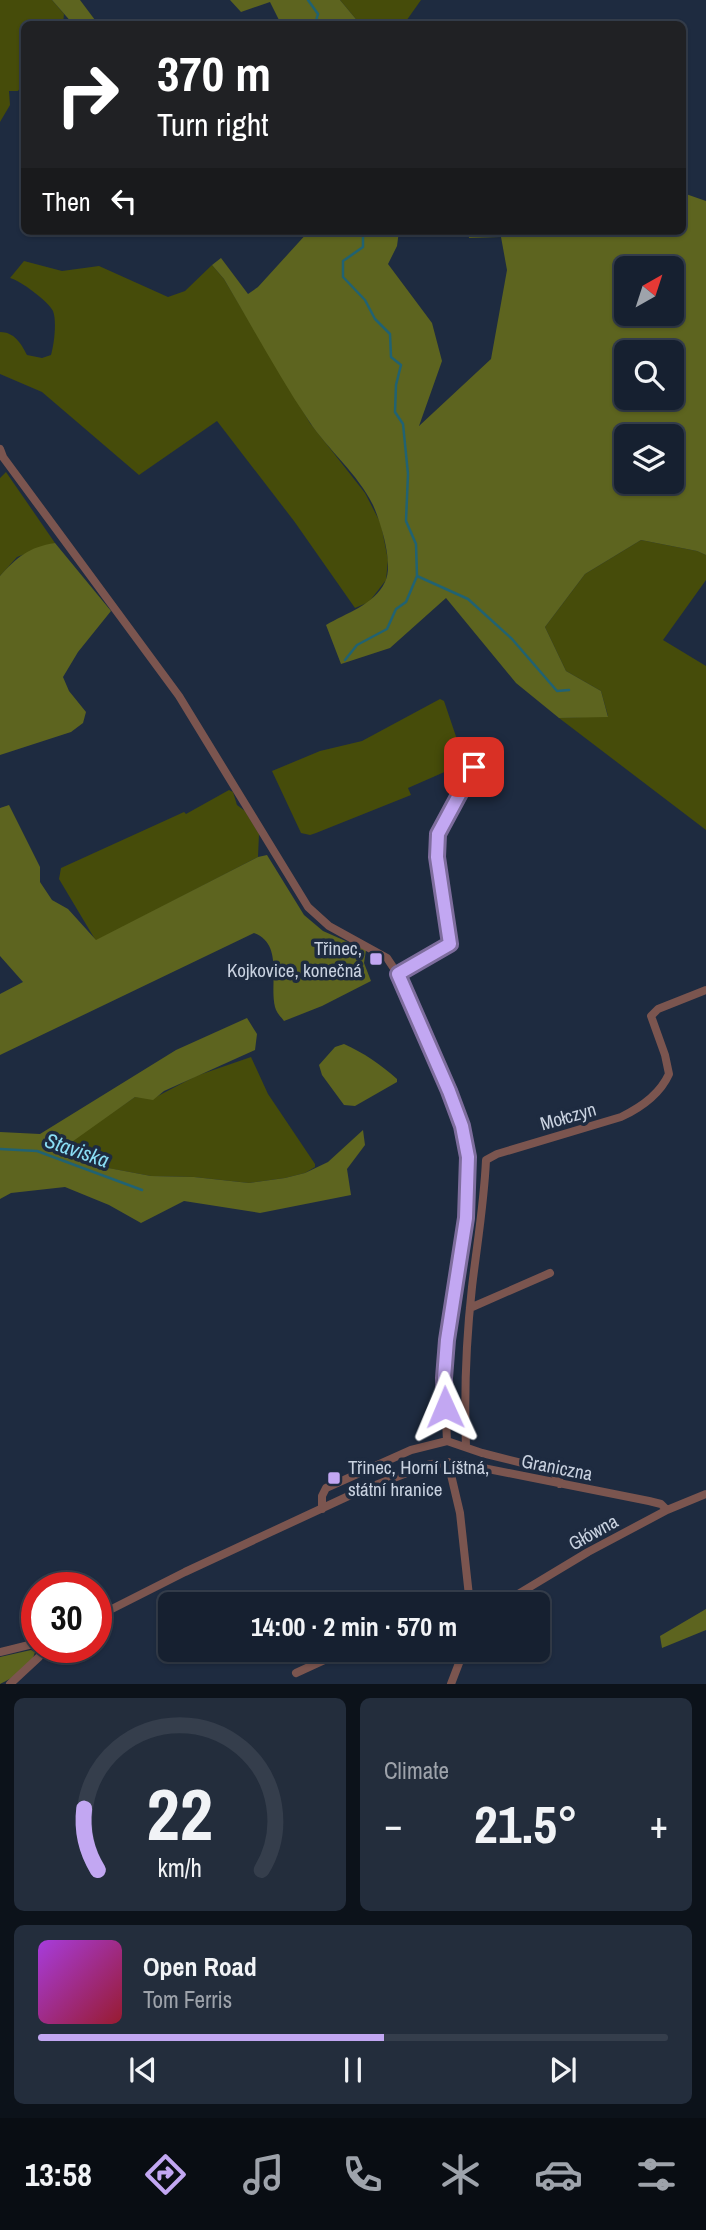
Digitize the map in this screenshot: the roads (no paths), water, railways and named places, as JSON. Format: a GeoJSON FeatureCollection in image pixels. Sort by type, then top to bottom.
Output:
{"type":"FeatureCollection","features":[{"type":"Feature","properties":{"kind":"street"},"geometry":{"type":"LineString","coordinates":[[0,449],[3,457],[179,696],[308,907],[329,926],[387,958],[398,974],[449,1091],[462,1126],[468,1157],[466,1218],[447,1340],[444,1378],[447,1441]]}},
{"type":"Feature","properties":{"kind":"street"},"geometry":{"type":"LineString","coordinates":[[398,974],[450,944],[437,857],[438,834],[474,767]]}},
{"type":"Feature","properties":{"kind":"street","name":"Mołczyn"},"geometry":{"type":"LineString","coordinates":[[466,1447],[464,1383],[470,1308],[484,1209],[486,1160],[537,1141],[601,1124],[634,1110],[659,1090],[669,1074],[651,1016],[658,1009],[706,990]]}},
{"type":"Feature","properties":{"kind":"street"},"geometry":{"type":"LineString","coordinates":[[470,1308],[550,1273]]}},
{"type":"Feature","properties":{"kind":"street"},"geometry":{"type":"LineString","coordinates":[[321,1509],[326,1488],[411,1450],[447,1441],[550,1470],[559,1478],[560,1484]]}},
{"type":"Feature","properties":{"kind":"street"},"geometry":{"type":"LineString","coordinates":[[395,1457],[403,1474]]}},
{"type":"Feature","properties":{"kind":"street"},"geometry":{"type":"LineString","coordinates":[[112,1609],[321,1509],[430,1464],[448,1462],[460,1513],[468,1592]]}},
{"type":"Feature","properties":{"kind":"street","name":"Graniczna"},"geometry":{"type":"LineString","coordinates":[[448,1462],[661,1504],[667,1510]]}},
{"type":"Feature","properties":{"kind":"street","name":"Główna"},"geometry":{"type":"LineString","coordinates":[[521,1592],[587,1552],[667,1510],[706,1494]]}},
{"type":"Feature","properties":{"kind":"street"},"geometry":{"type":"LineString","coordinates":[[0,1652],[21,1647]]}},
{"type":"Feature","properties":{"kind":"street"},"geometry":{"type":"LineString","coordinates":[[296,1674],[321,1662]]}},
{"type":"Feature","properties":{"kind":"street"},"geometry":{"type":"LineString","coordinates":[[451,1684],[459,1662]]}},
{"type":"Feature","properties":{"kind":"street"},"geometry":{"type":"LineString","coordinates":[[10,1684],[33,1663]]}},
{"type":"Feature","properties":{"kind":"waterway"},"geometry":{"type":"LineString","coordinates":[[308,0],[318,14],[316,21]]}},
{"type":"Feature","properties":{"kind":"waterway"},"geometry":{"type":"LineString","coordinates":[[363,235],[363,247],[343,261],[343,277],[365,300],[375,319],[390,334],[391,357],[401,365],[396,385],[395,412],[403,424],[408,474],[406,521],[416,544],[417,576],[468,599],[512,639],[557,691],[569,690]]}},
{"type":"Feature","properties":{"kind":"waterway"},"geometry":{"type":"LineString","coordinates":[[345,660],[357,645],[387,629],[396,609],[406,602],[417,576]]}},
{"type":"Feature","properties":{"kind":"waterway","name":"Staviska"},"geometry":{"type":"LineString","coordinates":[[0,1149],[37,1151],[142,1190]]}},
{"type":"Feature","properties":{"kind":"place","name":"Třinec, Kojkovice, konečná"},"geometry":{"type":"Point","coordinates":[376,959]}},
{"type":"Feature","properties":{"kind":"place","name":"Třinec, Horní Líštná, státní hranice"},"geometry":{"type":"Point","coordinates":[334,1478]}}]}
